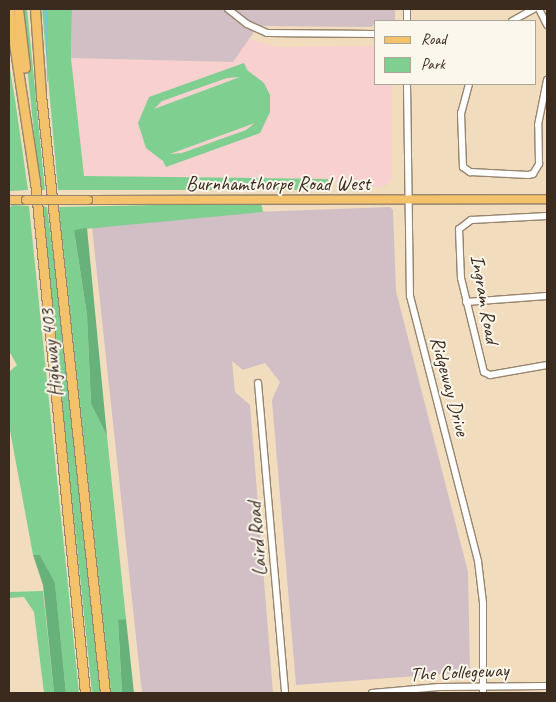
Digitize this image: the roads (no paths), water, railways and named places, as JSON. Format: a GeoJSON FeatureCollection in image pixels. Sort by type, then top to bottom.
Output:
{"type":"FeatureCollection","features":[{"type":"Feature","properties":{"kind":"highway"},"geometry":{"type":"LineString","coordinates":[[18,9],[25,73],[22,82]]}},
{"type":"Feature","properties":{"kind":"highway","name":"Highway 403"},"geometry":{"type":"LineString","coordinates":[[35,9],[41,95],[105,693]]}},
{"type":"Feature","properties":{"kind":"highway","name":"Highway 403"},"geometry":{"type":"LineString","coordinates":[[9,10],[22,82],[35,181],[85,693]]}},
{"type":"Feature","properties":{"kind":"main road","name":"Burnhamthorpe Road West"},"geometry":{"type":"LineString","coordinates":[[9,200],[547,199]]}},
{"type":"Feature","properties":{"kind":"street"},"geometry":{"type":"LineString","coordinates":[[228,9],[247,24],[267,33],[374,34]]}},
{"type":"Feature","properties":{"kind":"street"},"geometry":{"type":"LineString","coordinates":[[514,20],[534,9]]}},
{"type":"Feature","properties":{"kind":"street"},"geometry":{"type":"LineString","coordinates":[[539,9],[547,25]]}},
{"type":"Feature","properties":{"kind":"street"},"geometry":{"type":"LineString","coordinates":[[470,85],[461,113],[463,167],[470,172],[528,175],[533,174],[539,164],[538,125],[547,80]]}},
{"type":"Feature","properties":{"kind":"street","name":"Ridgeway Drive"},"geometry":{"type":"LineString","coordinates":[[407,85],[407,199],[410,296],[478,561],[483,603],[483,690]]}},
{"type":"Feature","properties":{"kind":"street","name":"Ingram Road"},"geometry":{"type":"LineString","coordinates":[[547,216],[471,220],[463,223],[459,229],[460,270],[484,372],[490,375],[547,364]]}},
{"type":"Feature","properties":{"kind":"street"},"geometry":{"type":"LineString","coordinates":[[466,302],[547,296]]}},
{"type":"Feature","properties":{"kind":"street","name":"Laird Road"},"geometry":{"type":"LineString","coordinates":[[258,383],[285,693]]}},
{"type":"Feature","properties":{"kind":"street","name":"The Collegeway"},"geometry":{"type":"LineString","coordinates":[[372,693],[547,686]]}},
{"type":"Feature","properties":{"kind":"waterway"},"geometry":{"type":"LineString","coordinates":[[46,9],[47,81]]}}]}
